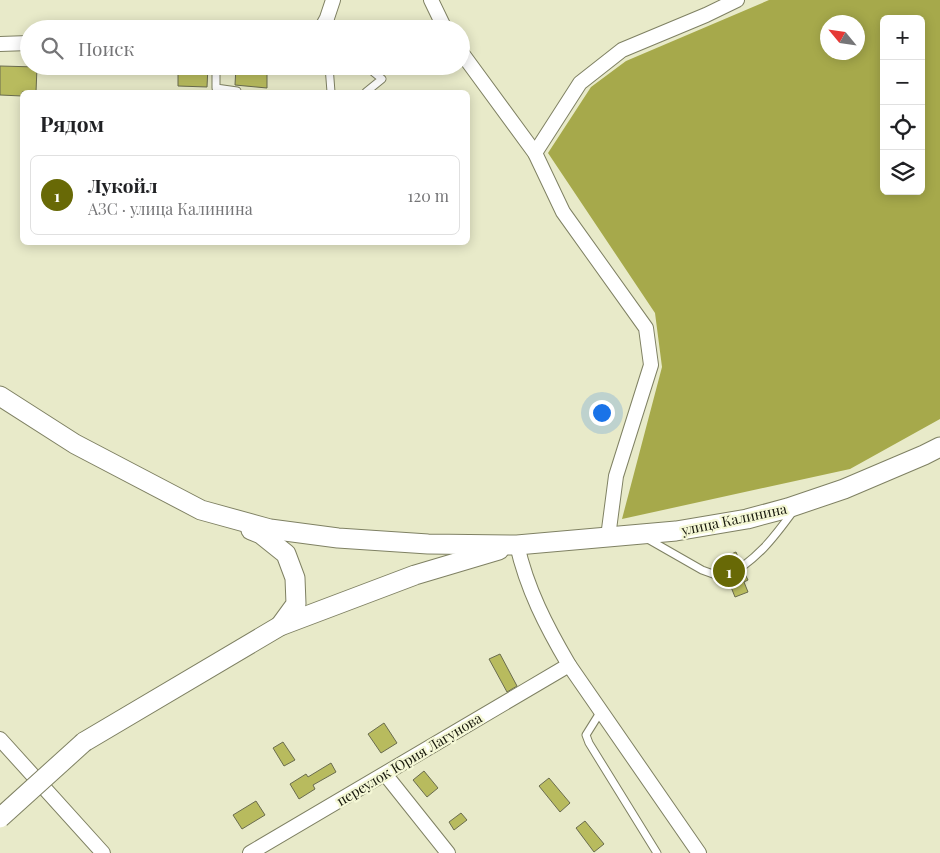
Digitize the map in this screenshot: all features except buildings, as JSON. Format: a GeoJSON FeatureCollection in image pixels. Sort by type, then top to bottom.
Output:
{"type":"FeatureCollection","features":[{"type":"Feature","properties":{"kind":"main road"},"geometry":{"type":"LineString","coordinates":[[0,396],[75,444],[201,510],[261,534],[286,554],[295,578],[296,604],[280,626]]}},
{"type":"Feature","properties":{"kind":"main road","name":"улица Калинина"},"geometry":{"type":"LineString","coordinates":[[517,545],[676,531],[747,519],[844,489],[940,447]]}},
{"type":"Feature","properties":{"kind":"main road"},"geometry":{"type":"LineString","coordinates":[[201,510],[270,529],[338,538],[428,544],[517,545]]}},
{"type":"Feature","properties":{"kind":"main road"},"geometry":{"type":"LineString","coordinates":[[0,818],[84,742],[280,626],[415,576],[517,545]]}},
{"type":"Feature","properties":{"kind":"street"},"geometry":{"type":"LineString","coordinates":[[326,20],[333,0]]}},
{"type":"Feature","properties":{"kind":"street"},"geometry":{"type":"LineString","coordinates":[[431,0],[441,20]]}},
{"type":"Feature","properties":{"kind":"street"},"geometry":{"type":"LineString","coordinates":[[535,153],[580,83],[622,50],[737,0]]}},
{"type":"Feature","properties":{"kind":"street"},"geometry":{"type":"LineString","coordinates":[[0,44],[20,43]]}},
{"type":"Feature","properties":{"kind":"street"},"geometry":{"type":"LineString","coordinates":[[470,64],[535,153],[563,212],[646,328],[651,365],[616,476],[608,537]]}},
{"type":"Feature","properties":{"kind":"street"},"geometry":{"type":"LineString","coordinates":[[517,545],[530,591],[550,634],[569,665],[699,853]]}},
{"type":"Feature","properties":{"kind":"street","name":"переулок Юрия Лагунова"},"geometry":{"type":"LineString","coordinates":[[250,853],[569,665]]}},
{"type":"Feature","properties":{"kind":"street"},"geometry":{"type":"LineString","coordinates":[[0,739],[103,853]]}},
{"type":"Feature","properties":{"kind":"street"},"geometry":{"type":"LineString","coordinates":[[385,774],[448,853]]}},
{"type":"Feature","properties":{"kind":"lane"},"geometry":{"type":"LineString","coordinates":[[216,75],[216,88],[237,90]]}},
{"type":"Feature","properties":{"kind":"lane"},"geometry":{"type":"LineString","coordinates":[[330,75],[331,90]]}},
{"type":"Feature","properties":{"kind":"lane"},"geometry":{"type":"LineString","coordinates":[[369,90],[382,80],[376,75]]}},
{"type":"Feature","properties":{"kind":"lane"},"geometry":{"type":"LineString","coordinates":[[639,534],[702,570],[724,578],[743,568],[769,544],[798,504]]}},
{"type":"Feature","properties":{"kind":"lane"},"geometry":{"type":"LineString","coordinates":[[601,711],[586,735],[589,744],[657,853]]}},
{"type":"Feature","properties":{"kind":"shaded area"},"geometry":{"type":"Polygon","coordinates":[[[769,0],[940,0],[940,419],[850,469],[622,519],[662,367],[655,313],[548,153],[591,87],[626,61],[769,0]]]}},
{"type":"Feature","properties":{"kind":"place","name":"Лукойл"},"geometry":{"type":"Point","coordinates":[729,571]}}]}
